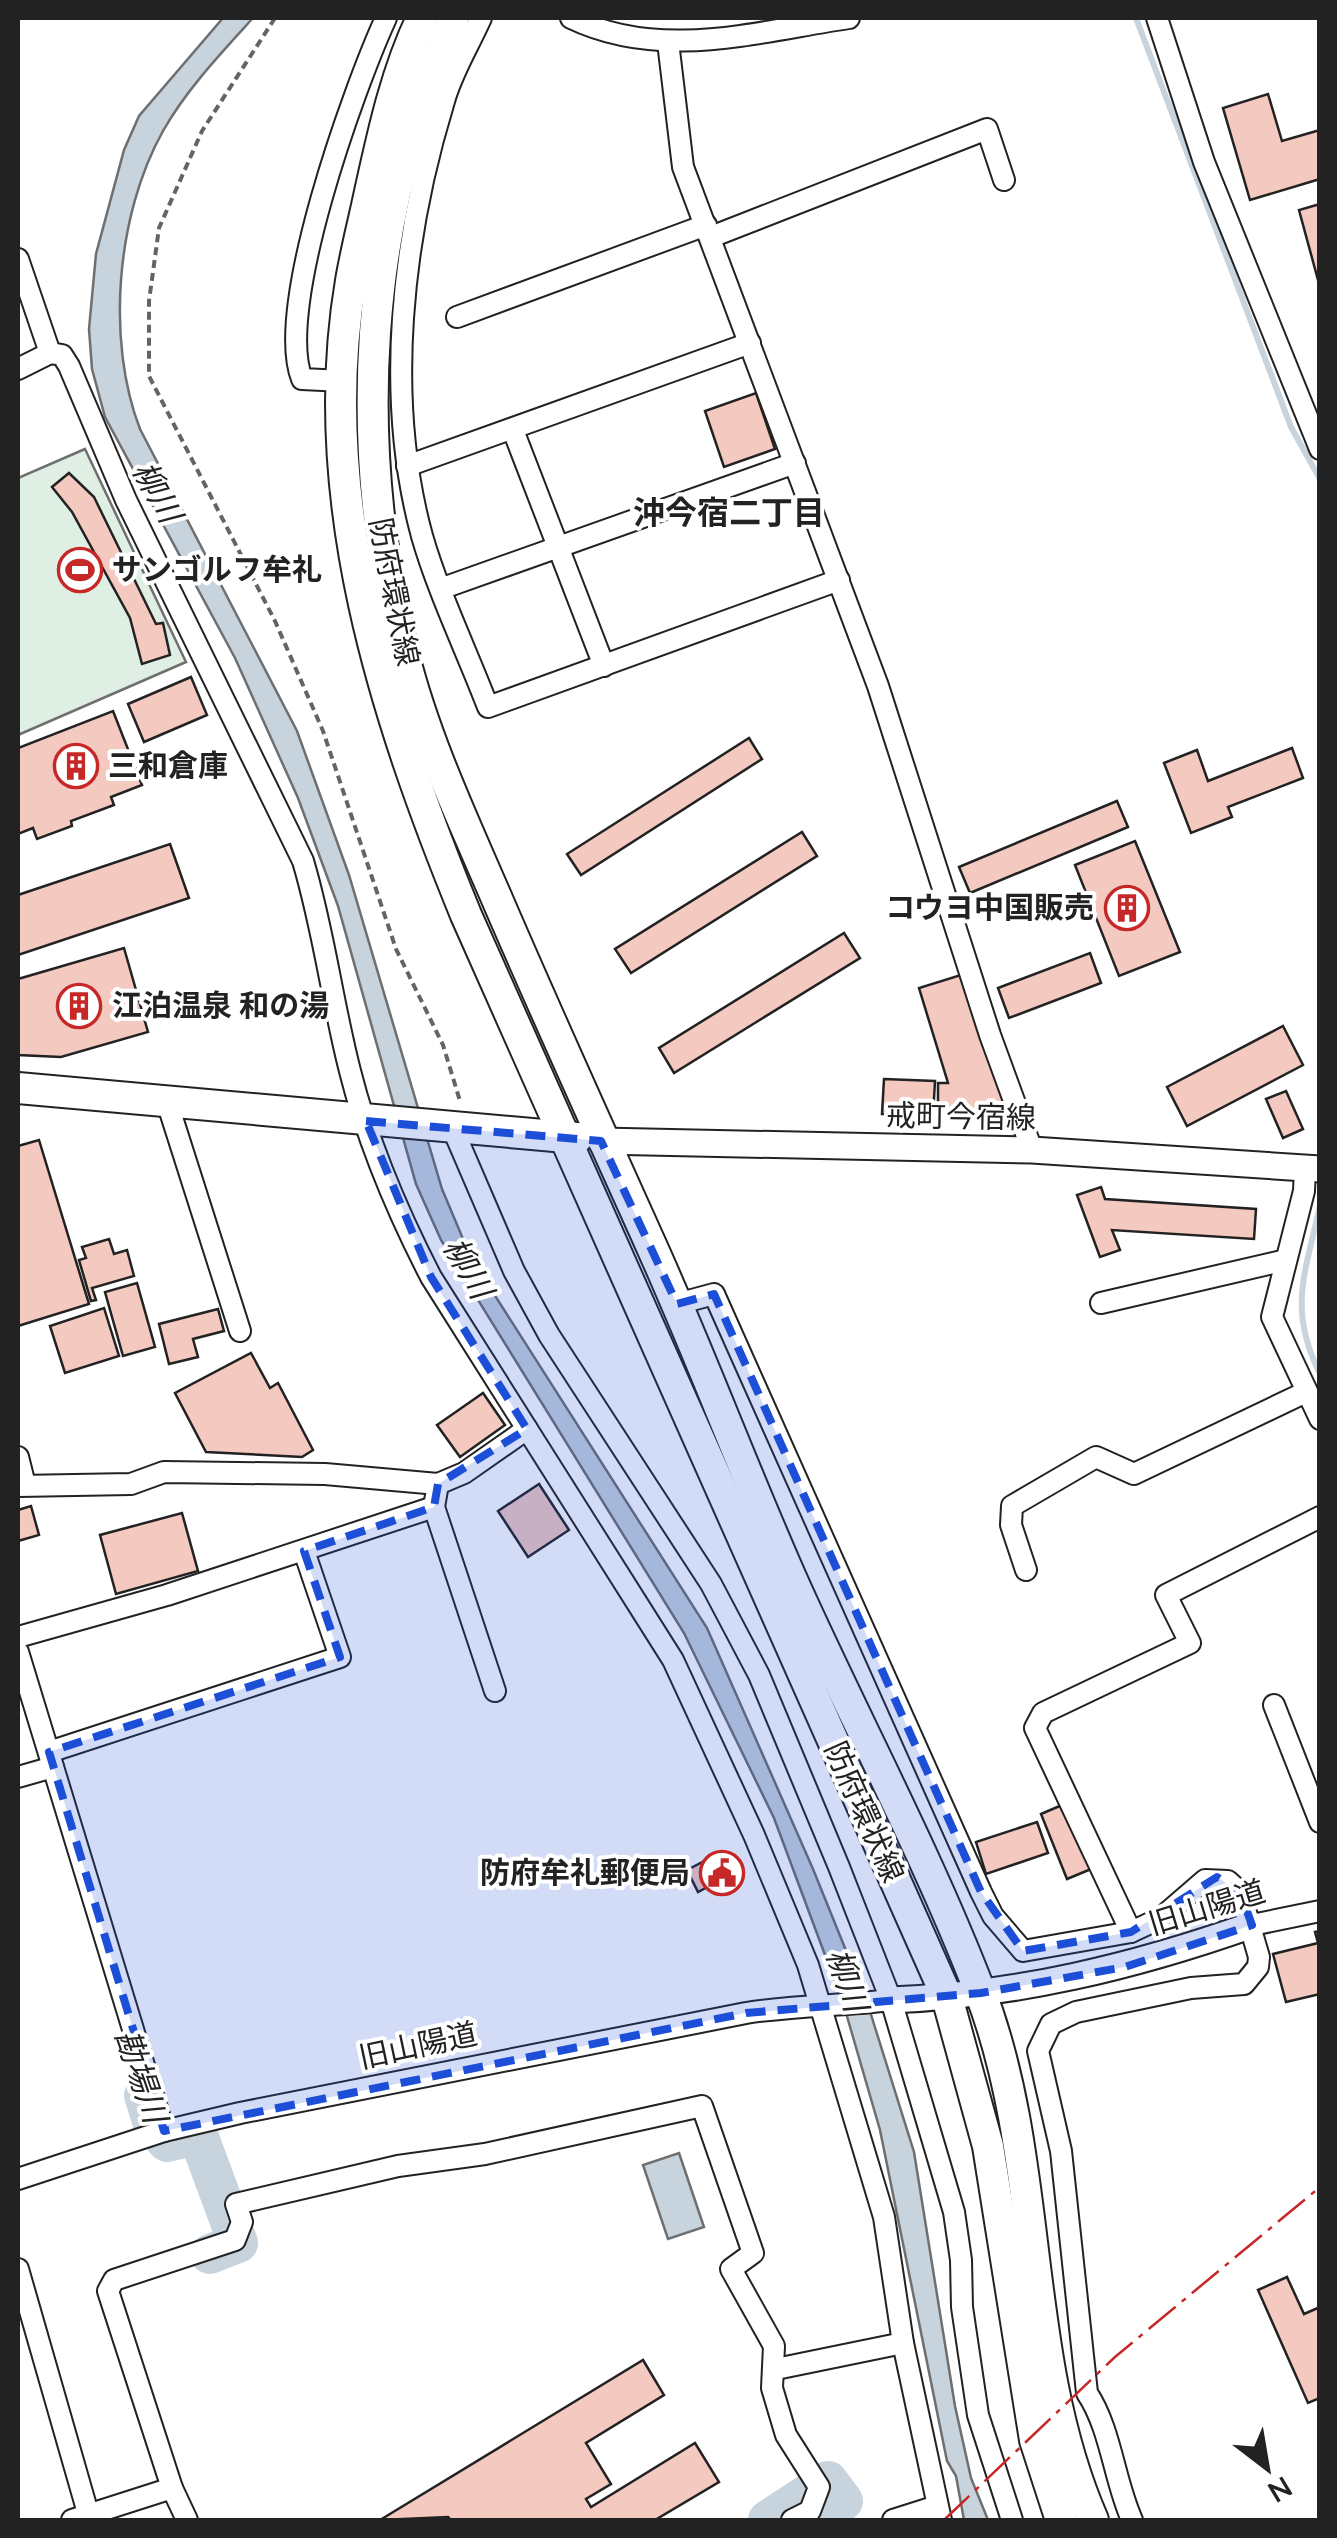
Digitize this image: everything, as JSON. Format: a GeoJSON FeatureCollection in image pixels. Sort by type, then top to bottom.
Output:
{"type":"FeatureCollection","features":[{"type":"Feature","properties":{"kind":"main road","name":"防府環状線"},"geometry":{"type":"LineString","coordinates":[[422,18],[398,126],[350,283],[343,381],[356,566],[394,722],[430,826],[563,1137],[947,1997],[988,2146],[1032,2420],[1061,2520]]}},
{"type":"Feature","properties":{"kind":"main road","name":"防府環状線"},"geometry":{"type":"LineString","coordinates":[[454,18],[398,126],[371,363],[372,468],[383,560],[406,663],[437,752],[601,1140],[677,1304],[794,1584],[981,1994],[1016,2112],[1062,2428],[1093,2520]]}},
{"type":"Feature","properties":{"kind":"main road"},"geometry":{"type":"LineString","coordinates":[[18,1088],[374,1122],[450,1118],[601,1140]]}},
{"type":"Feature","properties":{"kind":"street"},"geometry":{"type":"LineString","coordinates":[[343,381],[302,379],[296,334],[314,224],[386,18]]}},
{"type":"Feature","properties":{"kind":"street"},"geometry":{"type":"LineString","coordinates":[[481,18],[444,98],[418,205],[403,330],[406,466],[423,540],[488,707],[839,580]]}},
{"type":"Feature","properties":{"kind":"street"},"geometry":{"type":"LineString","coordinates":[[571,18],[607,35],[668,42],[849,18]]}},
{"type":"Feature","properties":{"kind":"street"},"geometry":{"type":"LineString","coordinates":[[1157,18],[1204,162],[1320,449]]}},
{"type":"Feature","properties":{"kind":"street"},"geometry":{"type":"LineString","coordinates":[[668,42],[683,167],[878,686],[990,1035],[1032,1150]]}},
{"type":"Feature","properties":{"kind":"street"},"geometry":{"type":"LineString","coordinates":[[456,317],[708,231],[987,129],[1004,180]]}},
{"type":"Feature","properties":{"kind":"street"},"geometry":{"type":"LineString","coordinates":[[18,258],[50,352]]}},
{"type":"Feature","properties":{"kind":"street"},"geometry":{"type":"LineString","coordinates":[[406,466],[750,343]]}},
{"type":"Feature","properties":{"kind":"street"},"geometry":{"type":"LineString","coordinates":[[18,368],[50,352],[62,355],[69,366],[126,500],[303,862],[322,923],[349,1070],[374,1122],[398,1213],[431,1277],[680,1674],[827,2005],[878,2190],[930,2515],[894,2520]]}},
{"type":"Feature","properties":{"kind":"street"},"geometry":{"type":"LineString","coordinates":[[513,430],[604,666]]}},
{"type":"Feature","properties":{"kind":"street"},"geometry":{"type":"LineString","coordinates":[[443,588],[795,463]]}},
{"type":"Feature","properties":{"kind":"street"},"geometry":{"type":"LineString","coordinates":[[168,1105],[240,1331]]}},
{"type":"Feature","properties":{"kind":"street"},"geometry":{"type":"LineString","coordinates":[[450,1118],[514,1270],[550,1336],[711,1584],[759,1675],[883,2001],[954,2212],[962,2260],[962,2307],[978,2415],[1012,2520]]}},
{"type":"Feature","properties":{"kind":"street","name":"戒町今宿線"},"geometry":{"type":"LineString","coordinates":[[601,1140],[1032,1150],[1312,1168]]}},
{"type":"Feature","properties":{"kind":"street"},"geometry":{"type":"LineString","coordinates":[[1312,1168],[1272,1317],[1320,1419]]}},
{"type":"Feature","properties":{"kind":"street"},"geometry":{"type":"LineString","coordinates":[[1102,1303],[1286,1260]]}},
{"type":"Feature","properties":{"kind":"street"},"geometry":{"type":"LineString","coordinates":[[677,1304],[714,1294],[993,1916],[1023,1951],[1131,1932],[1161,1918],[1204,1880],[1217,1877],[1240,1892],[1260,1957],[1258,1967],[1244,1984],[1191,1988],[1076,2012],[1051,2024],[1038,2051],[1061,2151],[1087,2393],[1096,2406],[1117,2486],[1132,2520]]}},
{"type":"Feature","properties":{"kind":"street"},"geometry":{"type":"LineString","coordinates":[[1026,1570],[1011,1525],[1012,1506],[1096,1457],[1134,1474],[1306,1392]]}},
{"type":"Feature","properties":{"kind":"street"},"geometry":{"type":"LineString","coordinates":[[18,1458],[21,1485],[131,1484],[164,1472],[325,1474],[438,1484],[464,1472],[527,1428]]}},
{"type":"Feature","properties":{"kind":"street"},"geometry":{"type":"LineString","coordinates":[[438,1484],[434,1508],[494,1691]]}},
{"type":"Feature","properties":{"kind":"street"},"geometry":{"type":"LineString","coordinates":[[18,1637],[434,1508]]}},
{"type":"Feature","properties":{"kind":"street"},"geometry":{"type":"LineString","coordinates":[[1131,1932],[1036,1728],[1043,1713],[1190,1644],[1166,1595],[1320,1517]]}},
{"type":"Feature","properties":{"kind":"street"},"geometry":{"type":"LineString","coordinates":[[18,1777],[51,1759],[340,1656],[304,1550]]}},
{"type":"Feature","properties":{"kind":"street"},"geometry":{"type":"LineString","coordinates":[[18,1652],[25,1703],[51,1759],[164,2132]]}},
{"type":"Feature","properties":{"kind":"street"},"geometry":{"type":"LineString","coordinates":[[1274,1705],[1320,1822]]}},
{"type":"Feature","properties":{"kind":"street","name":"旧山陽道"},"geometry":{"type":"LineString","coordinates":[[18,2179],[164,2132],[827,2005],[1013,1991],[1125,1966],[1252,1926],[1320,1911]]}},
{"type":"Feature","properties":{"kind":"street"},"geometry":{"type":"LineString","coordinates":[[187,2520],[172,2488],[108,2291],[114,2280],[234,2240],[242,2222],[236,2204],[398,2166],[485,2154],[702,2106],[753,2253],[730,2268],[774,2346],[776,2369],[772,2388],[786,2435],[819,2486],[807,2517]]}},
{"type":"Feature","properties":{"kind":"street"},"geometry":{"type":"LineString","coordinates":[[18,2269],[84,2519],[172,2488]]}},
{"type":"Feature","properties":{"kind":"street"},"geometry":{"type":"LineString","coordinates":[[776,2369],[903,2342]]}},
{"type":"Feature","properties":{"kind":"path"},"geometry":{"type":"LineString","coordinates":[[275,18],[202,130],[158,228],[149,301],[149,376],[275,621],[323,731],[396,949],[442,1045],[450,1118]]}},
{"type":"Feature","properties":{"kind":"highlighted area"},"geometry":{"type":"Polygon","coordinates":[[[366,1121],[601,1141],[677,1304],[714,1294],[981,1892],[1023,1951],[1131,1932],[1217,1877],[1240,1892],[1252,1925],[1125,1967],[981,1993],[746,2013],[164,2131],[49,1752],[340,1657],[304,1551],[434,1507],[438,1484],[527,1429],[431,1277],[366,1121]]]}},
{"type":"Feature","properties":{"kind":"green space","name":"サンゴルフ牟礼"},"geometry":{"type":"Polygon","coordinates":[[[85,449],[186,662],[18,735],[18,478],[85,449]]]}},
{"type":"Feature","properties":{"kind":"water","name":"柳川"},"geometry":{"type":"Polygon","coordinates":[[[223,18],[253,18],[172,116],[147,164],[135,201],[121,278],[120,318],[129,394],[140,429],[297,731],[349,875],[442,1189],[471,1258],[707,1628],[868,2005],[914,2152],[955,2406],[971,2478],[988,2520],[964,2520],[956,2476],[947,2461],[880,2130],[844,2006],[774,1818],[684,1633],[441,1240],[416,1184],[338,906],[298,798],[235,658],[105,417],[92,369],[89,329],[96,254],[124,150],[139,116],[223,18]]]}},
{"type":"Feature","properties":{"kind":"water"},"geometry":{"type":"Polygon","coordinates":[[[679,2153],[704,2227],[668,2239],[643,2165],[679,2153]]]}},
{"type":"Feature","properties":{"kind":"building"},"geometry":{"type":"Polygon","coordinates":[[[1268,94],[1282,141],[1320,130],[1320,179],[1250,200],[1223,108],[1268,94]]]}},
{"type":"Feature","properties":{"kind":"building"},"geometry":{"type":"Polygon","coordinates":[[[1320,204],[1320,280],[1318,280],[1299,210],[1320,204]]]}},
{"type":"Feature","properties":{"kind":"building"},"geometry":{"type":"Polygon","coordinates":[[[756,393],[775,449],[724,467],[705,411],[756,393]]]}},
{"type":"Feature","properties":{"kind":"building"},"geometry":{"type":"Polygon","coordinates":[[[69,473],[94,497],[156,624],[163,623],[170,655],[142,664],[130,618],[72,512],[52,487],[69,473]]]}},
{"type":"Feature","properties":{"kind":"building"},"geometry":{"type":"Polygon","coordinates":[[[191,677],[207,715],[144,742],[128,704],[191,677]]]}},
{"type":"Feature","properties":{"kind":"building","name":"三和倉庫"},"geometry":{"type":"Polygon","coordinates":[[[113,711],[142,785],[111,797],[114,805],[71,821],[72,826],[37,839],[33,828],[18,834],[18,748],[113,711]]]}},
{"type":"Feature","properties":{"kind":"building"},"geometry":{"type":"Polygon","coordinates":[[[749,738],[762,759],[581,875],[567,854],[749,738]]]}},
{"type":"Feature","properties":{"kind":"building"},"geometry":{"type":"Polygon","coordinates":[[[1292,748],[1303,778],[1228,807],[1232,817],[1191,833],[1164,763],[1197,750],[1208,781],[1292,748]]]}},
{"type":"Feature","properties":{"kind":"building"},"geometry":{"type":"Polygon","coordinates":[[[1117,801],[1128,827],[970,893],[959,867],[1117,801]]]}},
{"type":"Feature","properties":{"kind":"building"},"geometry":{"type":"Polygon","coordinates":[[[802,832],[817,856],[631,973],[615,949],[802,832]]]}},
{"type":"Feature","properties":{"kind":"building","name":"コウヨ中国販売"},"geometry":{"type":"Polygon","coordinates":[[[1135,841],[1180,952],[1119,976],[1075,865],[1135,841]]]}},
{"type":"Feature","properties":{"kind":"building"},"geometry":{"type":"Polygon","coordinates":[[[170,844],[189,898],[18,955],[18,895],[170,844]]]}},
{"type":"Feature","properties":{"kind":"building"},"geometry":{"type":"Polygon","coordinates":[[[844,933],[860,958],[674,1073],[659,1048],[844,933]]]}},
{"type":"Feature","properties":{"kind":"building","name":"江泊温泉 和の湯"},"geometry":{"type":"Polygon","coordinates":[[[124,948],[148,1032],[61,1057],[18,1055],[18,979],[124,948]]]}},
{"type":"Feature","properties":{"kind":"building"},"geometry":{"type":"Polygon","coordinates":[[[1090,953],[1101,983],[1009,1018],[998,988],[1090,953]]]}},
{"type":"Feature","properties":{"kind":"building"},"geometry":{"type":"Polygon","coordinates":[[[964,974],[1009,1120],[938,1115],[938,1083],[948,1083],[919,988],[964,974]]]}},
{"type":"Feature","properties":{"kind":"building"},"geometry":{"type":"Polygon","coordinates":[[[1283,1026],[1303,1065],[1187,1126],[1167,1087],[1283,1026]]]}},
{"type":"Feature","properties":{"kind":"building"},"geometry":{"type":"Polygon","coordinates":[[[884,1079],[935,1081],[933,1116],[882,1114],[884,1079]]]}},
{"type":"Feature","properties":{"kind":"building"},"geometry":{"type":"Polygon","coordinates":[[[1286,1091],[1303,1129],[1283,1138],[1266,1099],[1286,1091]]]}},
{"type":"Feature","properties":{"kind":"building"},"geometry":{"type":"Polygon","coordinates":[[[39,1140],[89,1304],[18,1326],[18,1146],[39,1140]]]}},
{"type":"Feature","properties":{"kind":"building"},"geometry":{"type":"Polygon","coordinates":[[[1101,1187],[1105,1199],[1256,1209],[1254,1239],[1112,1230],[1120,1250],[1100,1257],[1077,1195],[1101,1187]]]}},
{"type":"Feature","properties":{"kind":"building"},"geometry":{"type":"Polygon","coordinates":[[[109,1239],[114,1254],[127,1250],[134,1276],[92,1288],[96,1300],[91,1301],[79,1260],[86,1258],[82,1247],[109,1239]]]}},
{"type":"Feature","properties":{"kind":"building"},"geometry":{"type":"Polygon","coordinates":[[[137,1283],[155,1347],[123,1356],[105,1292],[137,1283]]]}},
{"type":"Feature","properties":{"kind":"building"},"geometry":{"type":"Polygon","coordinates":[[[104,1308],[119,1356],[65,1373],[50,1326],[104,1308]]]}},
{"type":"Feature","properties":{"kind":"building"},"geometry":{"type":"Polygon","coordinates":[[[218,1309],[224,1331],[193,1339],[198,1357],[169,1364],[159,1324],[218,1309]]]}},
{"type":"Feature","properties":{"kind":"building"},"geometry":{"type":"Polygon","coordinates":[[[251,1353],[270,1388],[278,1383],[313,1450],[302,1457],[206,1452],[175,1393],[251,1353]]]}},
{"type":"Feature","properties":{"kind":"building"},"geometry":{"type":"Polygon","coordinates":[[[483,1393],[505,1425],[460,1457],[437,1425],[483,1393]]]}},
{"type":"Feature","properties":{"kind":"building"},"geometry":{"type":"Polygon","coordinates":[[[539,1484],[569,1530],[528,1557],[498,1511],[539,1484]]]}},
{"type":"Feature","properties":{"kind":"building"},"geometry":{"type":"Polygon","coordinates":[[[31,1506],[39,1535],[18,1541],[18,1510],[31,1506]]]}},
{"type":"Feature","properties":{"kind":"building"},"geometry":{"type":"Polygon","coordinates":[[[182,1513],[198,1571],[116,1594],[100,1535],[182,1513]]]}},
{"type":"Feature","properties":{"kind":"building"},"geometry":{"type":"Polygon","coordinates":[[[1069,1802],[1096,1867],[1067,1879],[1041,1814],[1069,1802]]]}},
{"type":"Feature","properties":{"kind":"building"},"geometry":{"type":"Polygon","coordinates":[[[1037,1822],[1048,1853],[986,1874],[976,1842],[1037,1822]]]}},
{"type":"Feature","properties":{"kind":"building"},"geometry":{"type":"Polygon","coordinates":[[[720,1853],[731,1874],[698,1892],[687,1870],[720,1853]]]}},
{"type":"Feature","properties":{"kind":"building"},"geometry":{"type":"Polygon","coordinates":[[[1320,1931],[1320,1994],[1286,2002],[1273,1954],[1318,1943],[1315,1932],[1320,1931]]]}},
{"type":"Feature","properties":{"kind":"building"},"geometry":{"type":"Polygon","coordinates":[[[1287,2277],[1304,2314],[1320,2307],[1320,2398],[1308,2403],[1258,2290],[1287,2277]]]}},
{"type":"Feature","properties":{"kind":"building"},"geometry":{"type":"Polygon","coordinates":[[[643,2360],[664,2395],[586,2443],[611,2484],[586,2499],[591,2507],[695,2443],[719,2482],[655,2520],[448,2517],[380,2520],[643,2360]]]}},
{"type":"Feature","properties":{"kind":"waterway"},"geometry":{"type":"LineString","coordinates":[[1136,18],[1291,427],[1320,479]]}},
{"type":"Feature","properties":{"kind":"waterway"},"geometry":{"type":"LineString","coordinates":[[1320,1205],[1302,1290],[1304,1329],[1320,1374]]}},
{"type":"Feature","properties":{"kind":"waterway","name":"勘場川"},"geometry":{"type":"LineString","coordinates":[[144,2095],[153,2124],[167,2142],[198,2135],[238,2243],[210,2254]]}},
{"type":"Feature","properties":{"kind":"waterway","name":"勘場川"},"geometry":{"type":"LineString","coordinates":[[768,2520],[828,2481],[843,2501],[810,2520]]}},
{"type":"Feature","properties":{"kind":"power"},"geometry":{"type":"LineString","coordinates":[[944,2520],[1115,2357],[1320,2187]]}},
{"type":"Feature","properties":{"kind":"place","name":"サンゴルフ牟礼"},"geometry":{"type":"Point","coordinates":[80,570]}},
{"type":"Feature","properties":{"kind":"place","name":"三和倉庫"},"geometry":{"type":"Point","coordinates":[76,766]}},
{"type":"Feature","properties":{"kind":"place","name":"コウヨ中国販売"},"geometry":{"type":"Point","coordinates":[1127,908]}},
{"type":"Feature","properties":{"kind":"place","name":"江泊温泉 和の湯"},"geometry":{"type":"Point","coordinates":[79,1006]}},
{"type":"Feature","properties":{"kind":"place","name":"防府牟礼郵便局"},"geometry":{"type":"Point","coordinates":[722,1873]}},
{"type":"Feature","properties":{"kind":"district","name":"沖今宿二丁目"},"geometry":{"type":"Point","coordinates":[729,513]}}]}
